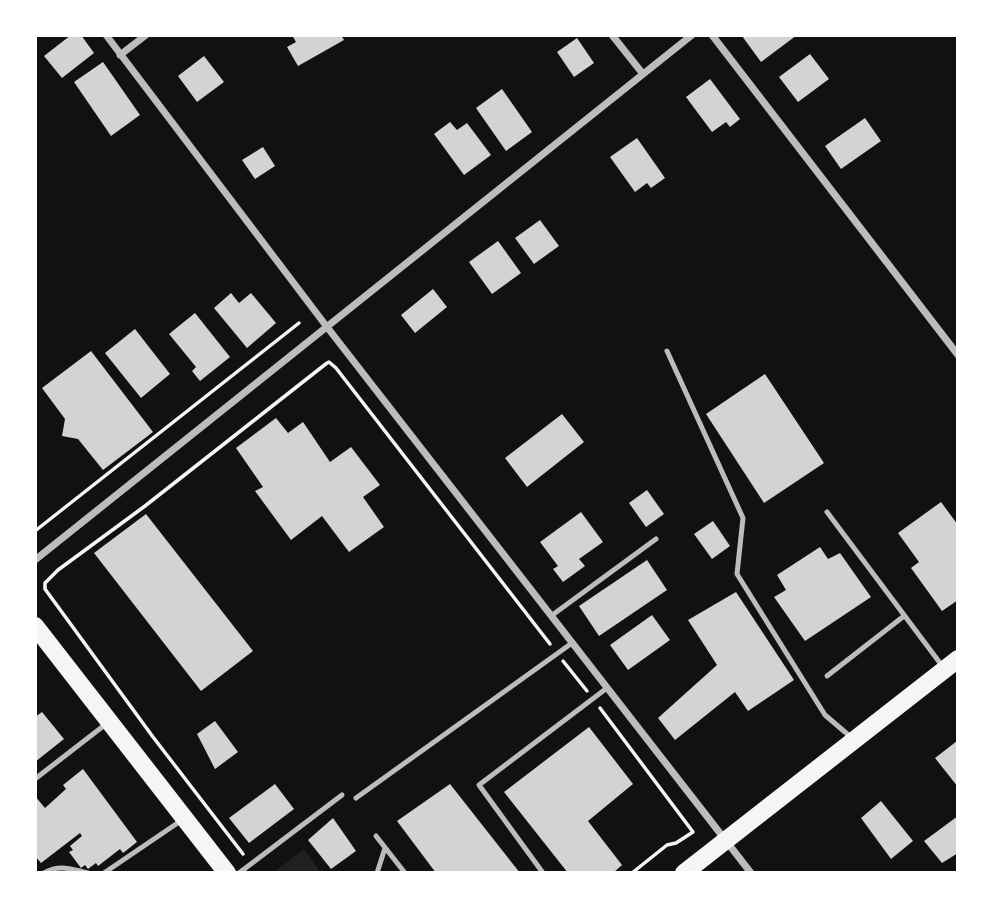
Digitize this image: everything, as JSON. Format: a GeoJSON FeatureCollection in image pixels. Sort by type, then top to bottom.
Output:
{"type":"FeatureCollection","features":[{"type":"Feature","properties":{"kind":"main road"},"geometry":{"type":"LineString","coordinates":[[35,628],[227,873]]}},
{"type":"Feature","properties":{"kind":"main road"},"geometry":{"type":"LineString","coordinates":[[684,873],[951,664]]}},
{"type":"Feature","properties":{"kind":"street"},"geometry":{"type":"LineString","coordinates":[[106,35],[327,327],[751,873]]}},
{"type":"Feature","properties":{"kind":"street"},"geometry":{"type":"LineString","coordinates":[[120,55],[146,35]]}},
{"type":"Feature","properties":{"kind":"street"},"geometry":{"type":"LineString","coordinates":[[612,35],[643,74]]}},
{"type":"Feature","properties":{"kind":"street"},"geometry":{"type":"LineString","coordinates":[[35,560],[692,35]]}},
{"type":"Feature","properties":{"kind":"street"},"geometry":{"type":"LineString","coordinates":[[712,35],[958,355]]}},
{"type":"Feature","properties":{"kind":"lane"},"geometry":{"type":"LineString","coordinates":[[667,352],[743,518],[737,574],[825,715],[855,740]]}},
{"type":"Feature","properties":{"kind":"lane"},"geometry":{"type":"LineString","coordinates":[[827,512],[904,616],[951,664]]}},
{"type":"Feature","properties":{"kind":"lane"},"geometry":{"type":"LineString","coordinates":[[551,616],[656,539]]}},
{"type":"Feature","properties":{"kind":"lane"},"geometry":{"type":"LineString","coordinates":[[827,676],[904,616]]}},
{"type":"Feature","properties":{"kind":"lane"},"geometry":{"type":"LineString","coordinates":[[355,798],[572,643]]}},
{"type":"Feature","properties":{"kind":"lane"},"geometry":{"type":"LineString","coordinates":[[543,873],[479,785],[607,688]]}},
{"type":"Feature","properties":{"kind":"lane"},"geometry":{"type":"LineString","coordinates":[[35,779],[109,722]]}},
{"type":"Feature","properties":{"kind":"lane"},"geometry":{"type":"LineString","coordinates":[[239,873],[342,795]]}},
{"type":"Feature","properties":{"kind":"lane"},"geometry":{"type":"LineString","coordinates":[[104,873],[184,819]]}},
{"type":"Feature","properties":{"kind":"lane"},"geometry":{"type":"LineString","coordinates":[[376,836],[405,873]]}},
{"type":"Feature","properties":{"kind":"lane"},"geometry":{"type":"LineString","coordinates":[[377,873],[385,848]]}},
{"type":"Feature","properties":{"kind":"lane"},"geometry":{"type":"LineString","coordinates":[[44,873],[56,867],[70,867],[88,873]]}},
{"type":"Feature","properties":{"kind":"path"},"geometry":{"type":"LineString","coordinates":[[35,531],[299,323]]}},
{"type":"Feature","properties":{"kind":"path"},"geometry":{"type":"LineString","coordinates":[[251,863],[153,737],[46,589],[45,583],[58,570],[145,506],[329,362],[693,832],[676,843],[667,845],[632,873]]}},
{"type":"Feature","properties":{"kind":"shaded area"},"geometry":{"type":"Polygon","coordinates":[[[304,849],[321,873],[273,873],[304,849]]]}},
{"type":"Feature","properties":{"kind":"building"},"geometry":{"type":"Polygon","coordinates":[[[71,35],[81,35],[94,53],[62,78],[44,56],[71,35]]]}},
{"type":"Feature","properties":{"kind":"building"},"geometry":{"type":"Polygon","coordinates":[[[292,35],[341,35],[344,40],[298,66],[287,47],[296,42],[292,35]]]}},
{"type":"Feature","properties":{"kind":"building"},"geometry":{"type":"Polygon","coordinates":[[[797,35],[761,62],[742,36],[797,35]]]}},
{"type":"Feature","properties":{"kind":"building"},"geometry":{"type":"Polygon","coordinates":[[[577,38],[594,63],[574,77],[557,52],[577,38]]]}},
{"type":"Feature","properties":{"kind":"building"},"geometry":{"type":"Polygon","coordinates":[[[810,54],[829,79],[798,102],[779,77],[810,54]]]}},
{"type":"Feature","properties":{"kind":"building"},"geometry":{"type":"Polygon","coordinates":[[[204,56],[224,82],[197,102],[178,76],[204,56]]]}},
{"type":"Feature","properties":{"kind":"building"},"geometry":{"type":"Polygon","coordinates":[[[103,62],[140,115],[111,136],[74,82],[103,62]]]}},
{"type":"Feature","properties":{"kind":"building"},"geometry":{"type":"Polygon","coordinates":[[[710,79],[740,119],[730,127],[726,122],[712,132],[686,97],[710,79]]]}},
{"type":"Feature","properties":{"kind":"building"},"geometry":{"type":"Polygon","coordinates":[[[502,89],[532,132],[506,151],[476,108],[502,89]]]}},
{"type":"Feature","properties":{"kind":"building"},"geometry":{"type":"Polygon","coordinates":[[[865,118],[881,141],[841,169],[825,146],[865,118]]]}},
{"type":"Feature","properties":{"kind":"building"},"geometry":{"type":"Polygon","coordinates":[[[450,122],[457,130],[467,123],[491,155],[464,175],[434,134],[450,122]]]}},
{"type":"Feature","properties":{"kind":"building"},"geometry":{"type":"Polygon","coordinates":[[[637,138],[665,178],[651,188],[647,183],[635,192],[610,157],[637,138]]]}},
{"type":"Feature","properties":{"kind":"building"},"geometry":{"type":"Polygon","coordinates":[[[263,147],[275,166],[255,179],[242,160],[263,147]]]}},
{"type":"Feature","properties":{"kind":"building"},"geometry":{"type":"Polygon","coordinates":[[[540,220],[559,246],[534,264],[515,238],[540,220]]]}},
{"type":"Feature","properties":{"kind":"building"},"geometry":{"type":"Polygon","coordinates":[[[498,241],[521,273],[492,294],[469,262],[498,241]]]}},
{"type":"Feature","properties":{"kind":"building"},"geometry":{"type":"Polygon","coordinates":[[[433,289],[447,307],[415,333],[401,315],[433,289]]]}},
{"type":"Feature","properties":{"kind":"building"},"geometry":{"type":"Polygon","coordinates":[[[231,293],[239,303],[251,293],[276,323],[247,348],[214,308],[231,293]]]}},
{"type":"Feature","properties":{"kind":"building"},"geometry":{"type":"Polygon","coordinates":[[[195,313],[230,357],[200,381],[192,371],[196,367],[169,334],[195,313]]]}},
{"type":"Feature","properties":{"kind":"building"},"geometry":{"type":"Polygon","coordinates":[[[135,329],[170,374],[141,398],[105,353],[135,329]]]}},
{"type":"Feature","properties":{"kind":"building"},"geometry":{"type":"Polygon","coordinates":[[[91,351],[153,432],[103,470],[78,439],[62,436],[65,419],[42,388],[91,351]]]}},
{"type":"Feature","properties":{"kind":"building"},"geometry":{"type":"Polygon","coordinates":[[[765,374],[824,463],[764,503],[706,414],[765,374]]]}},
{"type":"Feature","properties":{"kind":"building"},"geometry":{"type":"Polygon","coordinates":[[[562,414],[584,442],[527,487],[505,458],[562,414]]]}},
{"type":"Feature","properties":{"kind":"building"},"geometry":{"type":"Polygon","coordinates":[[[276,418],[288,433],[303,422],[330,462],[351,447],[380,485],[363,497],[384,527],[349,552],[322,516],[291,540],[255,491],[263,487],[236,448],[276,418]]]}},
{"type":"Feature","properties":{"kind":"building"},"geometry":{"type":"Polygon","coordinates":[[[647,490],[664,514],[646,527],[629,503],[647,490]]]}},
{"type":"Feature","properties":{"kind":"building"},"geometry":{"type":"Polygon","coordinates":[[[941,502],[958,525],[958,600],[942,611],[911,568],[919,562],[898,533],[941,502]]]}},
{"type":"Feature","properties":{"kind":"building"},"geometry":{"type":"Polygon","coordinates":[[[581,512],[603,542],[579,559],[585,566],[563,582],[553,569],[558,566],[540,542],[581,512]]]}},
{"type":"Feature","properties":{"kind":"building"},"geometry":{"type":"Polygon","coordinates":[[[146,514],[253,651],[201,691],[94,553],[146,514]]]}},
{"type":"Feature","properties":{"kind":"building"},"geometry":{"type":"Polygon","coordinates":[[[713,521],[730,546],[712,559],[694,534],[713,521]]]}},
{"type":"Feature","properties":{"kind":"building"},"geometry":{"type":"Polygon","coordinates":[[[820,547],[828,559],[840,553],[871,597],[805,641],[774,597],[786,590],[777,575],[820,547]]]}},
{"type":"Feature","properties":{"kind":"building"},"geometry":{"type":"Polygon","coordinates":[[[647,560],[667,590],[599,636],[579,606],[647,560]]]}},
{"type":"Feature","properties":{"kind":"building"},"geometry":{"type":"Polygon","coordinates":[[[736,592],[794,680],[748,711],[735,692],[675,740],[658,718],[717,665],[688,620],[736,592]]]}},
{"type":"Feature","properties":{"kind":"building"},"geometry":{"type":"Polygon","coordinates":[[[652,615],[670,640],[628,670],[610,645],[652,615]]]}},
{"type":"Feature","properties":{"kind":"building"},"geometry":{"type":"Polygon","coordinates":[[[42,712],[64,739],[35,762],[35,717],[42,712]]]}},
{"type":"Feature","properties":{"kind":"building"},"geometry":{"type":"Polygon","coordinates":[[[215,721],[238,752],[215,769],[197,734],[215,721]]]}},
{"type":"Feature","properties":{"kind":"building"},"geometry":{"type":"Polygon","coordinates":[[[589,727],[633,784],[588,821],[622,865],[613,873],[568,873],[504,792],[589,727]]]}},
{"type":"Feature","properties":{"kind":"building"},"geometry":{"type":"Polygon","coordinates":[[[957,741],[958,743],[958,787],[935,758],[957,741]]]}},
{"type":"Feature","properties":{"kind":"building"},"geometry":{"type":"Polygon","coordinates":[[[83,769],[137,842],[123,853],[120,849],[98,866],[96,863],[88,869],[85,865],[81,868],[69,852],[73,850],[70,846],[82,836],[80,833],[41,863],[35,856],[35,796],[45,808],[66,789],[63,785],[83,769]]]}},
{"type":"Feature","properties":{"kind":"building"},"geometry":{"type":"Polygon","coordinates":[[[275,784],[294,809],[249,843],[229,818],[275,784]]]}},
{"type":"Feature","properties":{"kind":"building"},"geometry":{"type":"Polygon","coordinates":[[[450,784],[520,873],[436,873],[397,821],[450,784]]]}},
{"type":"Feature","properties":{"kind":"building"},"geometry":{"type":"Polygon","coordinates":[[[881,801],[913,841],[891,859],[861,818],[881,801]]]}},
{"type":"Feature","properties":{"kind":"building"},"geometry":{"type":"Polygon","coordinates":[[[958,816],[958,853],[942,863],[924,841],[958,816]]]}},
{"type":"Feature","properties":{"kind":"building"},"geometry":{"type":"Polygon","coordinates":[[[333,818],[356,851],[331,869],[308,840],[333,818]]]}}]}
